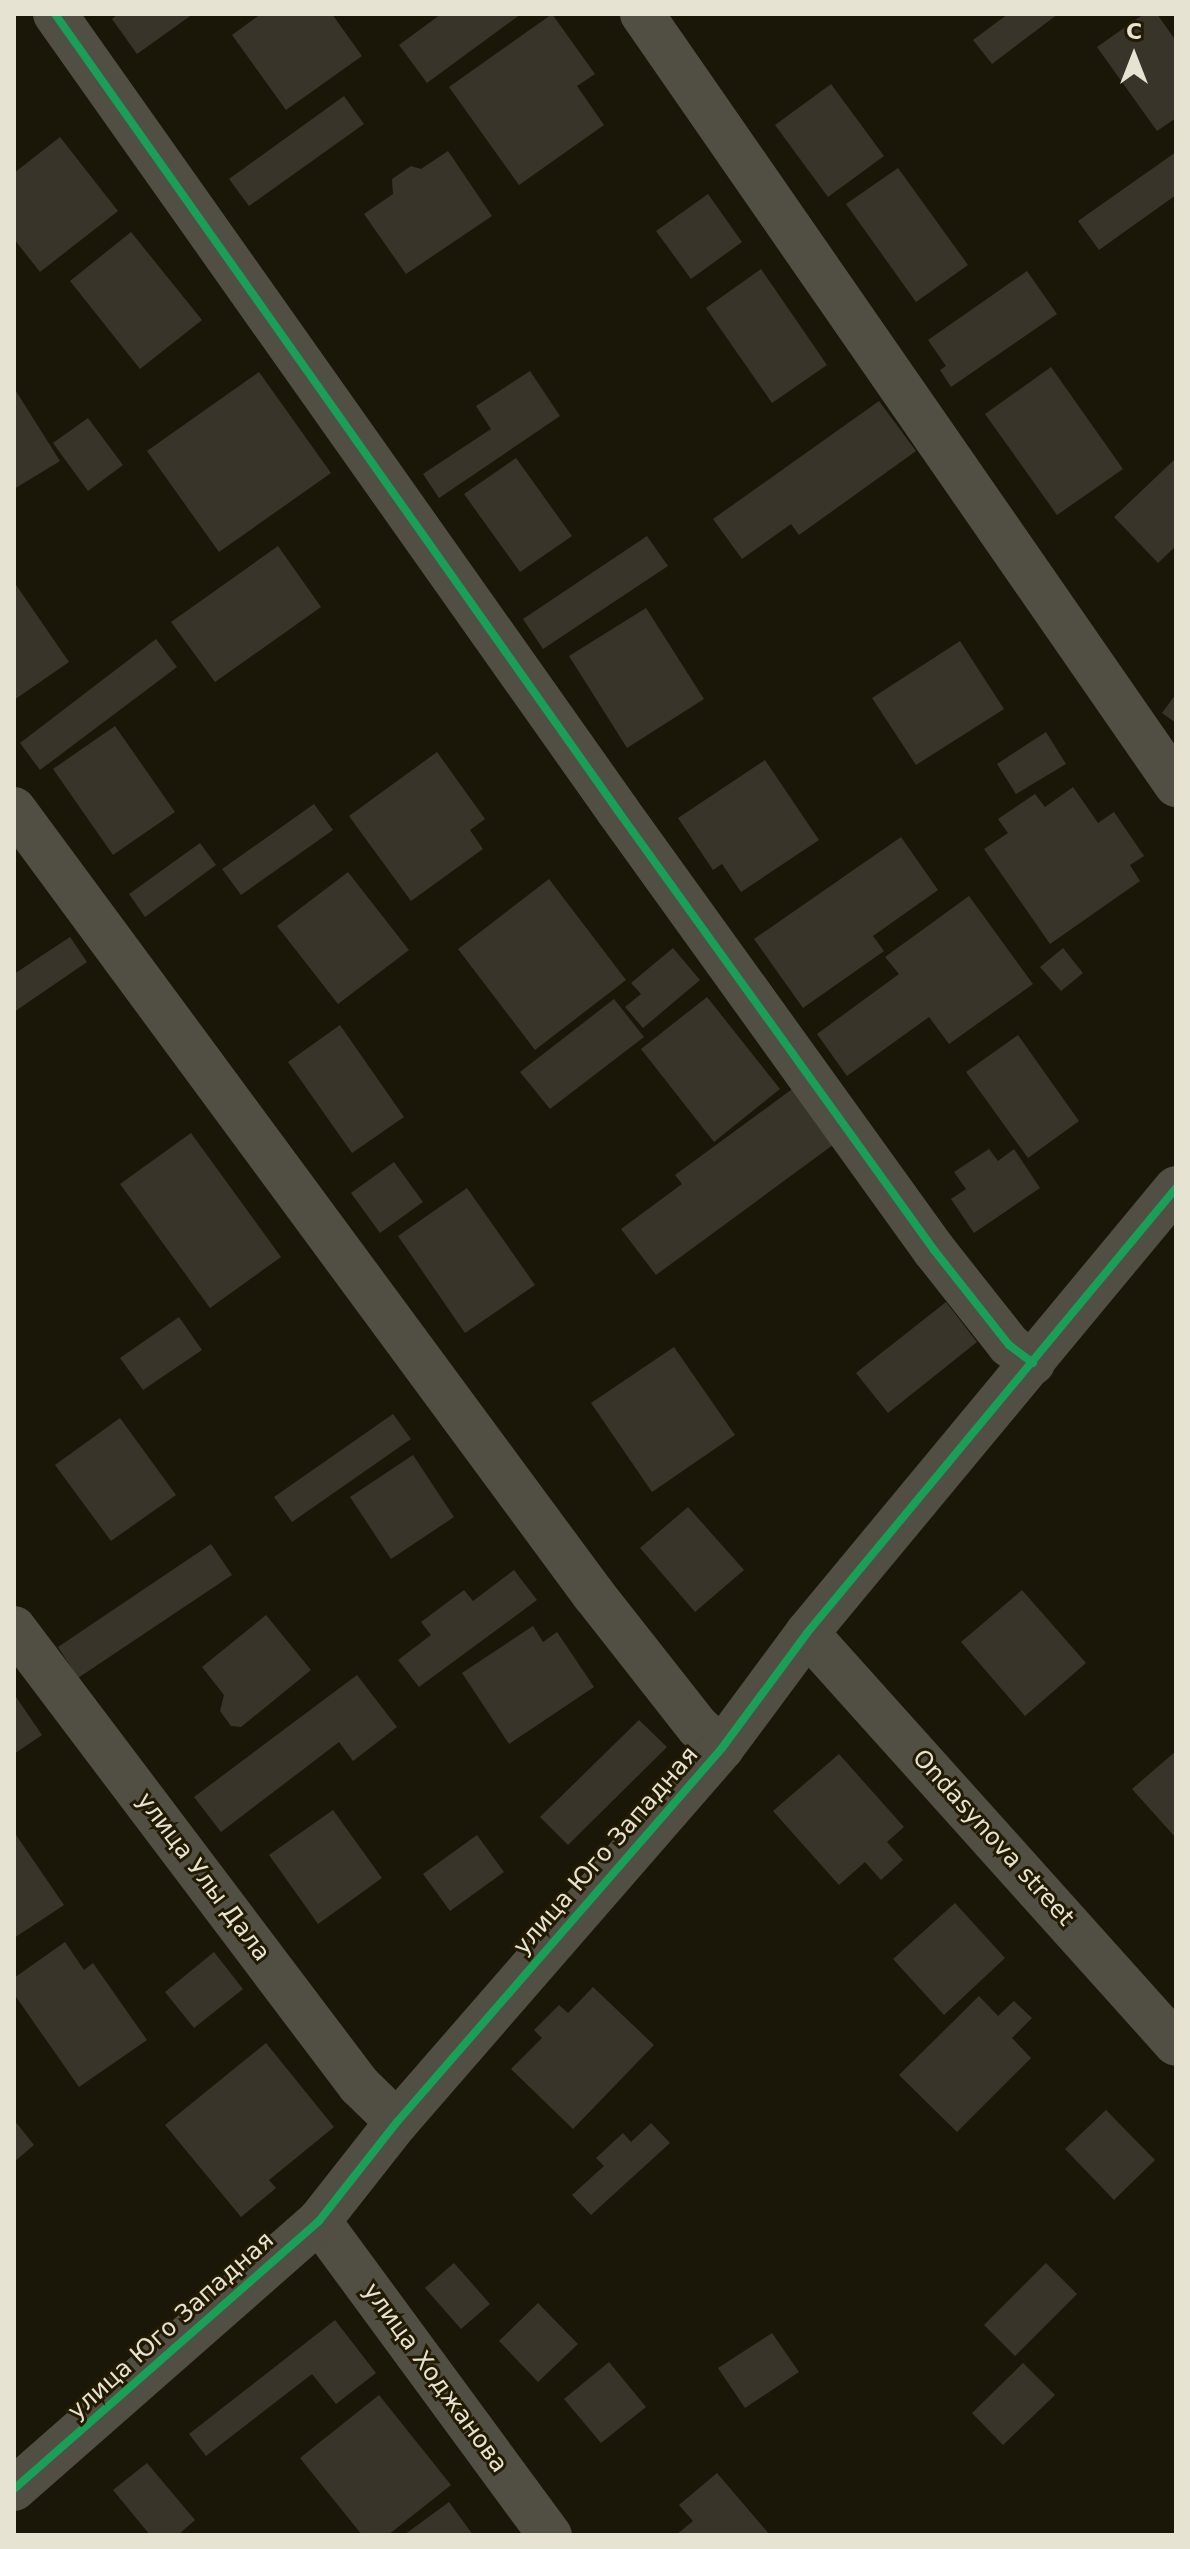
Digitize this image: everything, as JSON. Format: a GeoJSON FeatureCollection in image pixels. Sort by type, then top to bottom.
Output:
{"type":"FeatureCollection","features":[{"type":"Feature","properties":{"kind":"street"},"geometry":{"type":"LineString","coordinates":[[55,14],[618,811],[934,1250],[1009,1345],[1033,1363]]}},
{"type":"Feature","properties":{"kind":"street"},"geometry":{"type":"LineString","coordinates":[[642,14],[1176,785]]}},
{"type":"Feature","properties":{"kind":"street"},"geometry":{"type":"LineString","coordinates":[[14,809],[594,1595],[698,1727],[722,1748]]}},
{"type":"Feature","properties":{"kind":"street","name":"улица Юго Западная"},"geometry":{"type":"LineString","coordinates":[[22,2467],[319,2221],[397,2122],[722,1748],[807,1633],[1176,1188]]}},
{"type":"Feature","properties":{"kind":"street","name":"улица Улы Дала"},"geometry":{"type":"LineString","coordinates":[[14,1628],[359,2085],[397,2122]]}},
{"type":"Feature","properties":{"kind":"street","name":"Ondasynova street"},"geometry":{"type":"LineString","coordinates":[[807,1633],[1176,2044]]}},
{"type":"Feature","properties":{"kind":"street","name":"улица Ходжанова"},"geometry":{"type":"LineString","coordinates":[[319,2221],[550,2535]]}},
{"type":"Feature","properties":{"kind":"building"},"geometry":{"type":"Polygon","coordinates":[[[118,14],[193,14],[137,54],[112,19],[118,14]]]}},
{"type":"Feature","properties":{"kind":"building"},"geometry":{"type":"Polygon","coordinates":[[[261,14],[332,14],[362,56],[286,110],[232,35],[261,14]]]}},
{"type":"Feature","properties":{"kind":"building"},"geometry":{"type":"Polygon","coordinates":[[[441,14],[521,14],[427,83],[399,45],[441,14]]]}},
{"type":"Feature","properties":{"kind":"building"},"geometry":{"type":"Polygon","coordinates":[[[552,14],[595,74],[577,86],[604,125],[519,185],[449,87],[552,14]]]}},
{"type":"Feature","properties":{"kind":"building"},"geometry":{"type":"Polygon","coordinates":[[[1008,14],[1058,14],[992,64],[973,40],[1008,14]]]}},
{"type":"Feature","properties":{"kind":"building"},"geometry":{"type":"Polygon","coordinates":[[[1144,14],[1157,14],[1176,41],[1176,118],[1157,131],[1097,47],[1144,14]]]}},
{"type":"Feature","properties":{"kind":"building"},"geometry":{"type":"Polygon","coordinates":[[[831,84],[884,156],[828,197],[775,125],[831,84]]]}},
{"type":"Feature","properties":{"kind":"building"},"geometry":{"type":"Polygon","coordinates":[[[344,96],[364,124],[249,206],[229,179],[344,96]]]}},
{"type":"Feature","properties":{"kind":"building"},"geometry":{"type":"Polygon","coordinates":[[[60,137],[118,211],[40,272],[14,239],[14,173],[60,137]]]}},
{"type":"Feature","properties":{"kind":"building"},"geometry":{"type":"Polygon","coordinates":[[[448,151],[492,216],[406,274],[364,214],[393,194],[392,179],[411,166],[421,169],[448,151]]]}},
{"type":"Feature","properties":{"kind":"building"},"geometry":{"type":"Polygon","coordinates":[[[1176,152],[1176,195],[1099,250],[1078,221],[1176,152]]]}},
{"type":"Feature","properties":{"kind":"building"},"geometry":{"type":"Polygon","coordinates":[[[898,168],[968,265],[916,302],[846,204],[898,168]]]}},
{"type":"Feature","properties":{"kind":"building"},"geometry":{"type":"Polygon","coordinates":[[[708,194],[742,242],[691,279],[656,231],[708,194]]]}},
{"type":"Feature","properties":{"kind":"building"},"geometry":{"type":"Polygon","coordinates":[[[131,232],[202,320],[140,369],[70,281],[131,232]]]}},
{"type":"Feature","properties":{"kind":"building"},"geometry":{"type":"Polygon","coordinates":[[[761,269],[827,365],[772,403],[706,308],[761,269]]]}},
{"type":"Feature","properties":{"kind":"building"},"geometry":{"type":"Polygon","coordinates":[[[1027,271],[1057,314],[951,387],[940,370],[946,366],[928,340],[1027,271]]]}},
{"type":"Feature","properties":{"kind":"building"},"geometry":{"type":"Polygon","coordinates":[[[1051,367],[1123,469],[1057,515],[985,414],[1051,367]]]}},
{"type":"Feature","properties":{"kind":"building"},"geometry":{"type":"Polygon","coordinates":[[[530,371],[560,416],[439,498],[423,474],[491,429],[476,406],[530,371]]]}},
{"type":"Feature","properties":{"kind":"building"},"geometry":{"type":"Polygon","coordinates":[[[259,372],[331,473],[219,552],[147,451],[259,372]]]}},
{"type":"Feature","properties":{"kind":"building"},"geometry":{"type":"Polygon","coordinates":[[[14,388],[60,461],[14,489],[14,388]]]}},
{"type":"Feature","properties":{"kind":"building"},"geometry":{"type":"Polygon","coordinates":[[[879,401],[916,451],[799,535],[791,524],[742,559],[713,519],[879,401]]]}},
{"type":"Feature","properties":{"kind":"building"},"geometry":{"type":"Polygon","coordinates":[[[88,418],[123,465],[88,491],[53,443],[88,418]]]}},
{"type":"Feature","properties":{"kind":"building"},"geometry":{"type":"Polygon","coordinates":[[[516,458],[572,536],[520,572],[464,494],[516,458]]]}},
{"type":"Feature","properties":{"kind":"building"},"geometry":{"type":"Polygon","coordinates":[[[1176,458],[1176,546],[1158,563],[1114,517],[1176,458]]]}},
{"type":"Feature","properties":{"kind":"building"},"geometry":{"type":"Polygon","coordinates":[[[647,536],[668,566],[543,649],[523,619],[647,536]]]}},
{"type":"Feature","properties":{"kind":"building"},"geometry":{"type":"Polygon","coordinates":[[[278,546],[321,607],[215,682],[171,622],[278,546]]]}},
{"type":"Feature","properties":{"kind":"building"},"geometry":{"type":"Polygon","coordinates":[[[14,582],[69,662],[14,700],[14,582]]]}},
{"type":"Feature","properties":{"kind":"building"},"geometry":{"type":"Polygon","coordinates":[[[646,608],[704,699],[627,748],[569,656],[646,608]]]}},
{"type":"Feature","properties":{"kind":"building"},"geometry":{"type":"Polygon","coordinates":[[[156,639],[177,667],[40,770],[20,743],[156,639]]]}},
{"type":"Feature","properties":{"kind":"building"},"geometry":{"type":"Polygon","coordinates":[[[960,641],[1004,709],[916,765],[872,698],[960,641]]]}},
{"type":"Feature","properties":{"kind":"building"},"geometry":{"type":"Polygon","coordinates":[[[1176,694],[1176,723],[1162,713],[1176,694]]]}},
{"type":"Feature","properties":{"kind":"building"},"geometry":{"type":"Polygon","coordinates":[[[115,726],[175,812],[113,855],[53,769],[115,726]]]}},
{"type":"Feature","properties":{"kind":"building"},"geometry":{"type":"Polygon","coordinates":[[[1046,732],[1066,764],[1016,794],[997,764],[1046,732]]]}},
{"type":"Feature","properties":{"kind":"building"},"geometry":{"type":"Polygon","coordinates":[[[437,752],[485,819],[470,830],[483,849],[411,901],[349,816],[437,752]]]}},
{"type":"Feature","properties":{"kind":"building"},"geometry":{"type":"Polygon","coordinates":[[[765,760],[819,840],[741,892],[722,864],[713,870],[678,818],[765,760]]]}},
{"type":"Feature","properties":{"kind":"building"},"geometry":{"type":"Polygon","coordinates":[[[1073,787],[1098,823],[1114,812],[1144,856],[1130,865],[1140,881],[1050,944],[984,849],[1008,833],[998,819],[1035,794],[1045,807],[1073,787]]]}},
{"type":"Feature","properties":{"kind":"building"},"geometry":{"type":"Polygon","coordinates":[[[314,804],[333,830],[241,895],[222,869],[314,804]]]}},
{"type":"Feature","properties":{"kind":"building"},"geometry":{"type":"Polygon","coordinates":[[[901,837],[938,890],[873,936],[884,951],[803,1008],[754,939],[901,837]]]}},
{"type":"Feature","properties":{"kind":"building"},"geometry":{"type":"Polygon","coordinates":[[[200,843],[216,865],[145,917],[129,894],[200,843]]]}},
{"type":"Feature","properties":{"kind":"building"},"geometry":{"type":"Polygon","coordinates":[[[348,872],[409,950],[338,1004],[277,926],[348,872]]]}},
{"type":"Feature","properties":{"kind":"building"},"geometry":{"type":"Polygon","coordinates":[[[549,879],[626,980],[535,1050],[458,949],[549,879]]]}},
{"type":"Feature","properties":{"kind":"building"},"geometry":{"type":"Polygon","coordinates":[[[969,896],[1033,984],[949,1044],[929,1017],[847,1076],[817,1034],[899,974],[885,957],[969,896]]]}},
{"type":"Feature","properties":{"kind":"building"},"geometry":{"type":"Polygon","coordinates":[[[70,937],[87,962],[14,1012],[14,974],[70,937]]]}},
{"type":"Feature","properties":{"kind":"building"},"geometry":{"type":"Polygon","coordinates":[[[673,948],[700,980],[643,1028],[625,1007],[641,994],[631,983],[673,948]]]}},
{"type":"Feature","properties":{"kind":"building"},"geometry":{"type":"Polygon","coordinates":[[[1063,948],[1083,973],[1061,991],[1040,967],[1063,948]]]}},
{"type":"Feature","properties":{"kind":"building"},"geometry":{"type":"Polygon","coordinates":[[[707,997],[780,1089],[714,1142],[641,1049],[707,997]]]}},
{"type":"Feature","properties":{"kind":"building"},"geometry":{"type":"Polygon","coordinates":[[[614,999],[644,1037],[550,1109],[520,1072],[614,999]]]}},
{"type":"Feature","properties":{"kind":"building"},"geometry":{"type":"Polygon","coordinates":[[[340,1025],[404,1117],[352,1153],[288,1062],[340,1025]]]}},
{"type":"Feature","properties":{"kind":"building"},"geometry":{"type":"Polygon","coordinates":[[[1018,1035],[1079,1121],[1028,1158],[966,1072],[1018,1035]]]}},
{"type":"Feature","properties":{"kind":"building"},"geometry":{"type":"Polygon","coordinates":[[[795,1087],[837,1142],[656,1275],[621,1229],[682,1184],[675,1175],[795,1087]]]}},
{"type":"Feature","properties":{"kind":"building"},"geometry":{"type":"Polygon","coordinates":[[[191,1133],[281,1257],[210,1308],[120,1184],[191,1133]]]}},
{"type":"Feature","properties":{"kind":"building"},"geometry":{"type":"Polygon","coordinates":[[[989,1149],[998,1161],[1014,1149],[1040,1188],[974,1233],[951,1199],[966,1189],[954,1172],[989,1149]]]}},
{"type":"Feature","properties":{"kind":"building"},"geometry":{"type":"Polygon","coordinates":[[[394,1162],[423,1202],[380,1233],[351,1193],[394,1162]]]}},
{"type":"Feature","properties":{"kind":"building"},"geometry":{"type":"Polygon","coordinates":[[[467,1188],[535,1285],[465,1333],[398,1236],[467,1188]]]}},
{"type":"Feature","properties":{"kind":"building"},"geometry":{"type":"Polygon","coordinates":[[[946,1302],[977,1342],[888,1413],[856,1373],[946,1302]]]}},
{"type":"Feature","properties":{"kind":"building"},"geometry":{"type":"Polygon","coordinates":[[[179,1317],[202,1350],[143,1390],[120,1358],[179,1317]]]}},
{"type":"Feature","properties":{"kind":"building"},"geometry":{"type":"Polygon","coordinates":[[[674,1347],[735,1435],[652,1492],[591,1403],[674,1347]]]}},
{"type":"Feature","properties":{"kind":"building"},"geometry":{"type":"Polygon","coordinates":[[[393,1414],[411,1439],[292,1522],[274,1497],[393,1414]]]}},
{"type":"Feature","properties":{"kind":"building"},"geometry":{"type":"Polygon","coordinates":[[[120,1418],[176,1495],[111,1541],[55,1465],[120,1418]]]}},
{"type":"Feature","properties":{"kind":"building"},"geometry":{"type":"Polygon","coordinates":[[[413,1455],[454,1517],[391,1559],[350,1497],[413,1455]]]}},
{"type":"Feature","properties":{"kind":"building"},"geometry":{"type":"Polygon","coordinates":[[[688,1507],[744,1570],[695,1612],[640,1548],[688,1507]]]}},
{"type":"Feature","properties":{"kind":"building"},"geometry":{"type":"Polygon","coordinates":[[[211,1544],[232,1575],[78,1678],[58,1647],[211,1544]]]}},
{"type":"Feature","properties":{"kind":"building"},"geometry":{"type":"Polygon","coordinates":[[[514,1570],[537,1600],[419,1687],[398,1660],[431,1635],[421,1622],[464,1590],[473,1601],[514,1570]]]}},
{"type":"Feature","properties":{"kind":"building"},"geometry":{"type":"Polygon","coordinates":[[[1022,1590],[1086,1663],[1025,1716],[961,1642],[1022,1590]]]}},
{"type":"Feature","properties":{"kind":"building"},"geometry":{"type":"Polygon","coordinates":[[[266,1615],[311,1670],[241,1727],[231,1726],[220,1711],[224,1695],[202,1667],[266,1615]]]}},
{"type":"Feature","properties":{"kind":"building"},"geometry":{"type":"Polygon","coordinates":[[[533,1626],[543,1642],[557,1632],[594,1687],[509,1744],[462,1673],[533,1626]]]}},
{"type":"Feature","properties":{"kind":"building"},"geometry":{"type":"Polygon","coordinates":[[[357,1675],[397,1727],[353,1761],[339,1742],[221,1832],[194,1797],[357,1675]]]}},
{"type":"Feature","properties":{"kind":"building"},"geometry":{"type":"Polygon","coordinates":[[[14,1694],[42,1735],[14,1754],[14,1694]]]}},
{"type":"Feature","properties":{"kind":"building"},"geometry":{"type":"Polygon","coordinates":[[[639,1720],[667,1747],[568,1845],[540,1817],[639,1720]]]}},
{"type":"Feature","properties":{"kind":"building"},"geometry":{"type":"Polygon","coordinates":[[[1176,1751],[1176,1838],[1132,1789],[1176,1751]]]}},
{"type":"Feature","properties":{"kind":"building"},"geometry":{"type":"Polygon","coordinates":[[[839,1754],[904,1827],[887,1842],[903,1860],[881,1880],[865,1862],[839,1885],[773,1811],[839,1754]]]}},
{"type":"Feature","properties":{"kind":"building"},"geometry":{"type":"Polygon","coordinates":[[[333,1810],[382,1878],[318,1924],[269,1855],[333,1810]]]}},
{"type":"Feature","properties":{"kind":"building"},"geometry":{"type":"Polygon","coordinates":[[[14,1832],[64,1905],[14,1938],[14,1832]]]}},
{"type":"Feature","properties":{"kind":"building"},"geometry":{"type":"Polygon","coordinates":[[[477,1835],[504,1872],[450,1911],[423,1874],[477,1835]]]}},
{"type":"Feature","properties":{"kind":"building"},"geometry":{"type":"Polygon","coordinates":[[[955,1903],[1005,1958],[944,2015],[893,1959],[955,1903]]]}},
{"type":"Feature","properties":{"kind":"building"},"geometry":{"type":"Polygon","coordinates":[[[65,1942],[84,1970],[93,1963],[147,2040],[79,2087],[14,1994],[14,1978],[65,1942]]]}},
{"type":"Feature","properties":{"kind":"building"},"geometry":{"type":"Polygon","coordinates":[[[214,1952],[243,1989],[194,2028],[165,1992],[214,1952]]]}},
{"type":"Feature","properties":{"kind":"building"},"geometry":{"type":"Polygon","coordinates":[[[593,1987],[654,2045],[573,2129],[511,2069],[542,2038],[534,2030],[559,2005],[568,2013],[593,1987]]]}},
{"type":"Feature","properties":{"kind":"building"},"geometry":{"type":"Polygon","coordinates":[[[979,1996],[998,2016],[1014,2001],[1032,2018],[1012,2038],[1031,2058],[957,2132],[899,2075],[979,1996]]]}},
{"type":"Feature","properties":{"kind":"building"},"geometry":{"type":"Polygon","coordinates":[[[266,2043],[334,2127],[269,2180],[276,2188],[241,2217],[165,2125],[266,2043]]]}},
{"type":"Feature","properties":{"kind":"building"},"geometry":{"type":"Polygon","coordinates":[[[1106,2110],[1155,2160],[1114,2200],[1065,2149],[1106,2110]]]}},
{"type":"Feature","properties":{"kind":"building"},"geometry":{"type":"Polygon","coordinates":[[[14,2120],[34,2145],[14,2162],[14,2120]]]}},
{"type":"Feature","properties":{"kind":"building"},"geometry":{"type":"Polygon","coordinates":[[[651,2123],[670,2143],[591,2215],[572,2195],[604,2166],[596,2158],[623,2133],[631,2142],[651,2123]]]}},
{"type":"Feature","properties":{"kind":"building"},"geometry":{"type":"Polygon","coordinates":[[[454,2263],[490,2304],[461,2329],[425,2288],[454,2263]]]}},
{"type":"Feature","properties":{"kind":"building"},"geometry":{"type":"Polygon","coordinates":[[[1046,2263],[1077,2294],[1015,2356],[984,2325],[1046,2263]]]}},
{"type":"Feature","properties":{"kind":"building"},"geometry":{"type":"Polygon","coordinates":[[[538,2303],[578,2344],[538,2382],[499,2341],[538,2303]]]}},
{"type":"Feature","properties":{"kind":"building"},"geometry":{"type":"Polygon","coordinates":[[[335,2320],[376,2373],[336,2404],[312,2374],[206,2456],[189,2434],[335,2320]]]}},
{"type":"Feature","properties":{"kind":"building"},"geometry":{"type":"Polygon","coordinates":[[[772,2333],[799,2372],[745,2408],[718,2368],[772,2333]]]}},
{"type":"Feature","properties":{"kind":"building"},"geometry":{"type":"Polygon","coordinates":[[[609,2362],[646,2407],[601,2443],[564,2399],[609,2362]]]}},
{"type":"Feature","properties":{"kind":"building"},"geometry":{"type":"Polygon","coordinates":[[[1023,2363],[1055,2395],[1003,2445],[972,2413],[1023,2363]]]}},
{"type":"Feature","properties":{"kind":"building"},"geometry":{"type":"Polygon","coordinates":[[[379,2395],[451,2485],[388,2535],[362,2535],[300,2458],[379,2395]]]}},
{"type":"Feature","properties":{"kind":"building"},"geometry":{"type":"Polygon","coordinates":[[[147,2463],[195,2520],[178,2535],[150,2535],[113,2490],[147,2463]]]}},
{"type":"Feature","properties":{"kind":"building"},"geometry":{"type":"Polygon","coordinates":[[[717,2473],[770,2535],[676,2535],[693,2521],[679,2505],[717,2473]]]}},
{"type":"Feature","properties":{"kind":"building"},"geometry":{"type":"Polygon","coordinates":[[[449,2502],[473,2535],[404,2535],[449,2502]]]}},
{"type":"Feature","properties":{"kind":"cycle path"},"geometry":{"type":"LineString","coordinates":[[55,14],[618,811],[934,1250],[1009,1345],[1033,1363]]}},
{"type":"Feature","properties":{"kind":"cycle path"},"geometry":{"type":"LineString","coordinates":[[14,2489],[319,2221],[397,2122],[722,1748],[807,1633],[1176,1188]]}}]}
